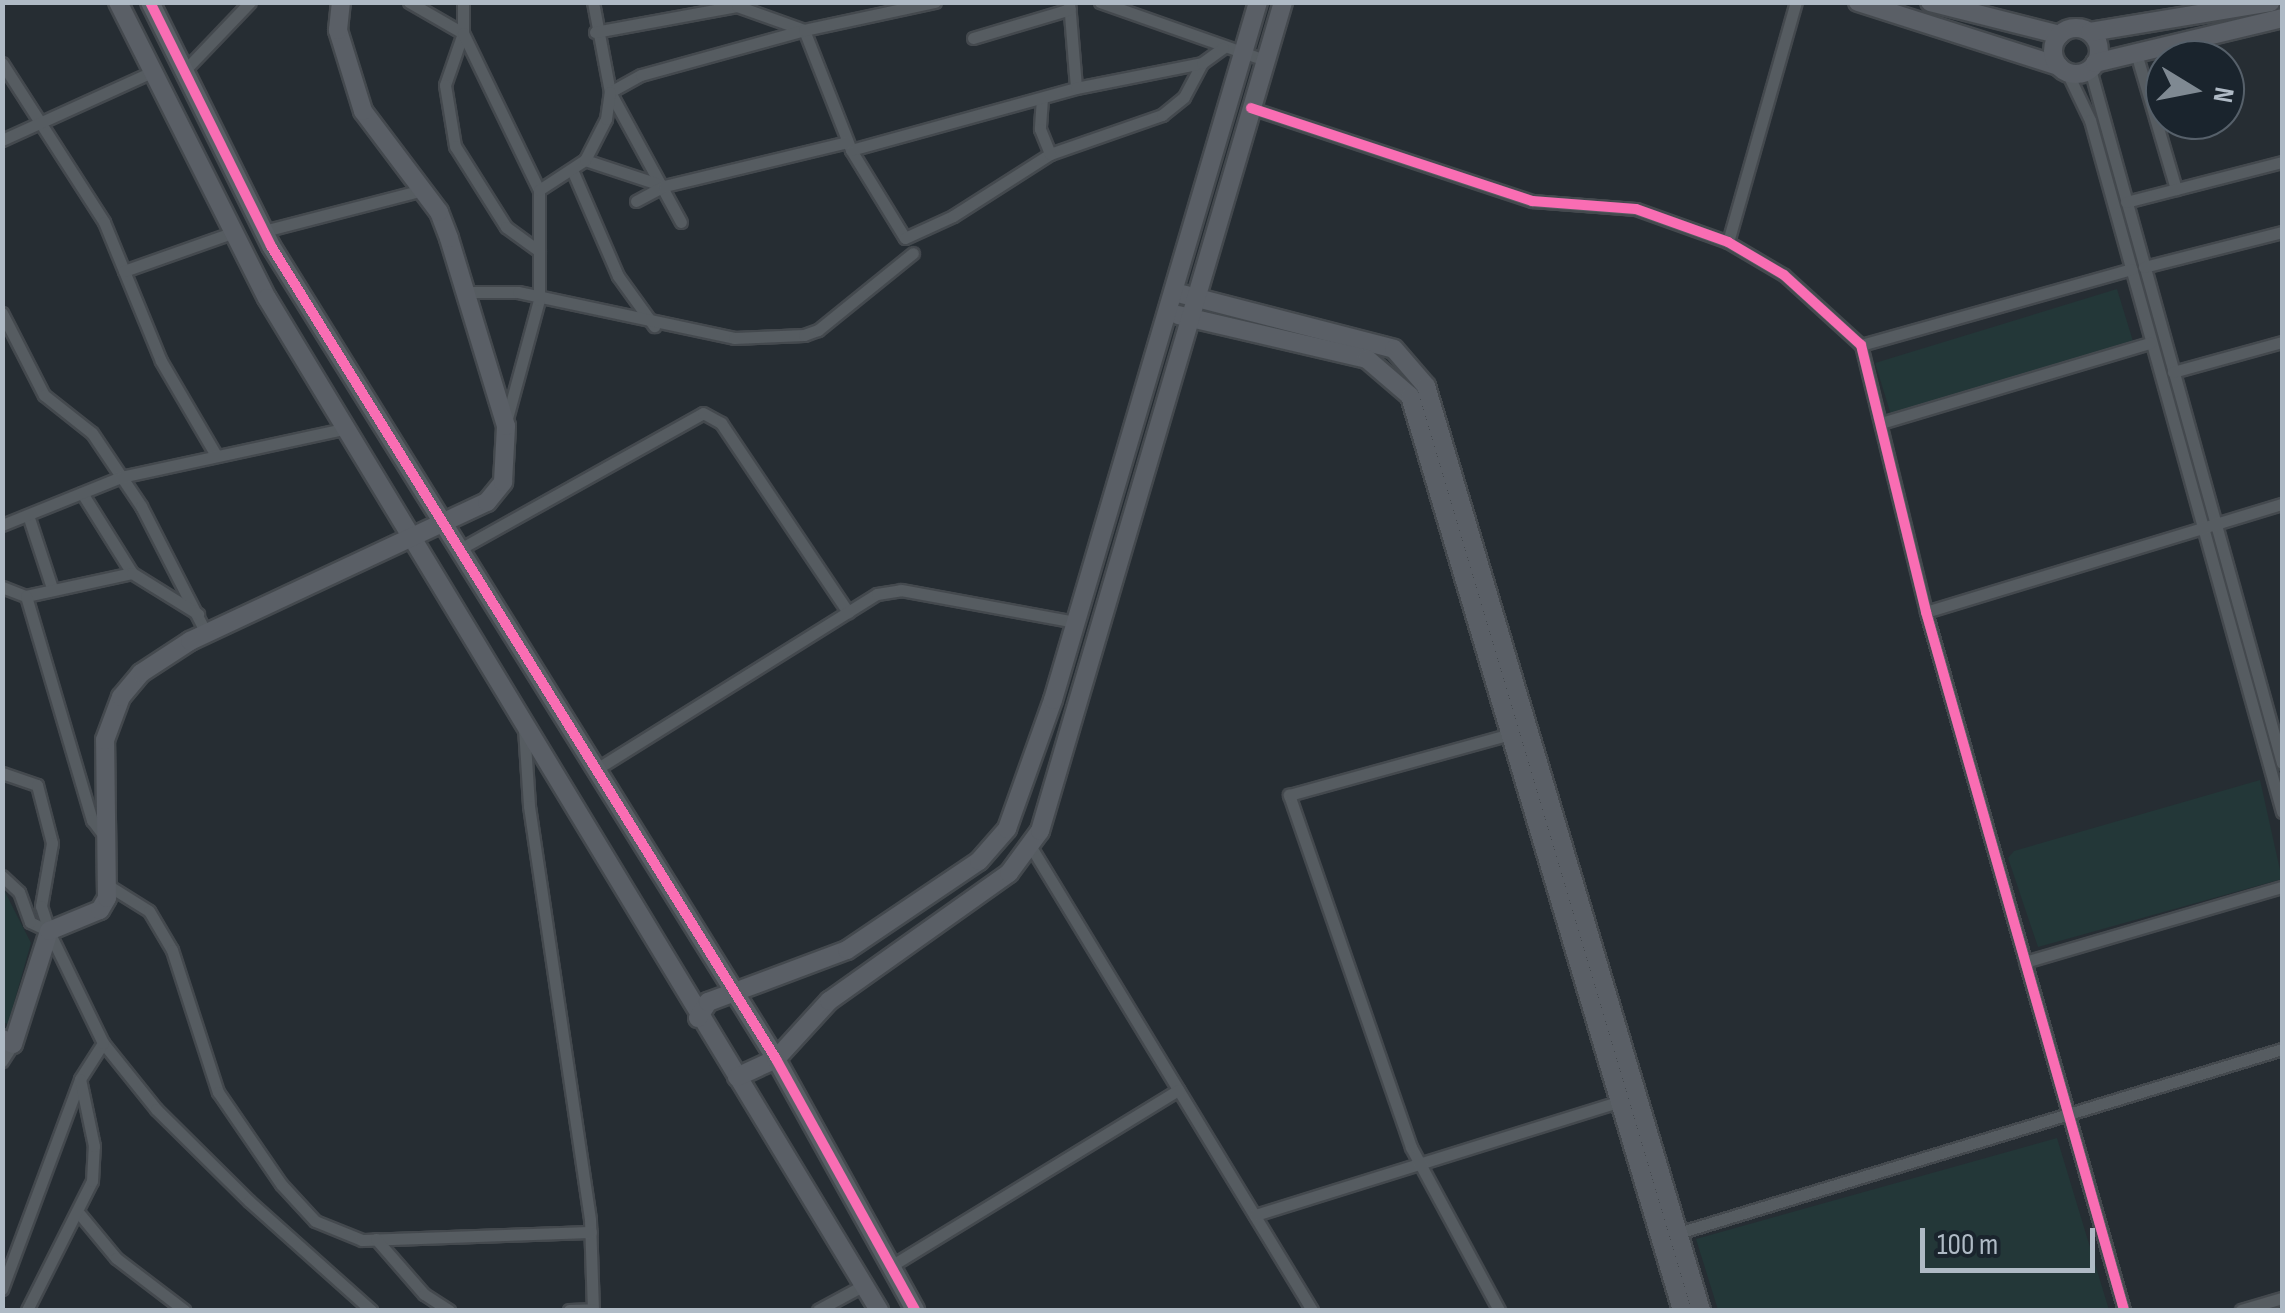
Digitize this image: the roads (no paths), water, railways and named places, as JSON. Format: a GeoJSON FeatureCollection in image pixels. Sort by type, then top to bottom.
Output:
{"type":"FeatureCollection","features":[{"type":"Feature","properties":{"kind":"street"},"geometry":{"type":"LineString","coordinates":[[118,2],[234,232],[348,428],[417,537],[698,1018],[879,1310]]}},
{"type":"Feature","properties":{"kind":"street"},"geometry":{"type":"LineString","coordinates":[[150,2],[264,232],[776,1060],[915,1310]]}},
{"type":"Feature","properties":{"kind":"street"},"geometry":{"type":"LineString","coordinates":[[184,71],[250,2]]}},
{"type":"Feature","properties":{"kind":"street"},"geometry":{"type":"LineString","coordinates":[[341,2],[338,30],[364,111],[439,212],[505,423]]}},
{"type":"Feature","properties":{"kind":"street"},"geometry":{"type":"LineString","coordinates":[[2,1061],[48,931],[100,910],[109,886],[104,754],[121,697],[141,673],[206,633],[488,502],[503,482],[505,423],[538,300],[539,190],[463,33],[408,2]]}},
{"type":"Feature","properties":{"kind":"street"},"geometry":{"type":"LineString","coordinates":[[463,2],[463,33],[445,84],[455,146],[506,227],[539,251]]}},
{"type":"Feature","properties":{"kind":"street"},"geometry":{"type":"LineString","coordinates":[[594,2],[595,32],[610,92],[682,222]]}},
{"type":"Feature","properties":{"kind":"street"},"geometry":{"type":"LineString","coordinates":[[610,92],[641,75],[804,30],[935,2]]}},
{"type":"Feature","properties":{"kind":"street"},"geometry":{"type":"LineString","coordinates":[[1100,2],[1265,60]]}},
{"type":"Feature","properties":{"kind":"street"},"geometry":{"type":"LineString","coordinates":[[698,1018],[708,1002],[846,950],[994,846],[1018,808],[1183,294],[1258,2]]}},
{"type":"Feature","properties":{"kind":"street"},"geometry":{"type":"LineString","coordinates":[[1183,294],[1250,108],[1283,2]]}},
{"type":"Feature","properties":{"kind":"street"},"geometry":{"type":"LineString","coordinates":[[1728,242],[1796,2]]}},
{"type":"Feature","properties":{"kind":"street"},"geometry":{"type":"LineString","coordinates":[[1858,2],[2063,69],[2093,66],[2282,18]]}},
{"type":"Feature","properties":{"kind":"street"},"geometry":{"type":"LineString","coordinates":[[1930,2],[2060,34],[2076,28],[2090,32],[2198,10],[2271,2]]}},
{"type":"Feature","properties":{"kind":"street"},"geometry":{"type":"LineString","coordinates":[[595,32],[736,6],[804,30],[849,146],[905,238],[953,216],[1050,154],[1162,115],[1184,96],[1202,63]]}},
{"type":"Feature","properties":{"kind":"street"},"geometry":{"type":"LineString","coordinates":[[973,38],[1069,6],[1076,88]]}},
{"type":"Feature","properties":{"kind":"street"},"geometry":{"type":"LineString","coordinates":[[688,16],[691,30]]}},
{"type":"Feature","properties":{"kind":"street"},"geometry":{"type":"LineString","coordinates":[[2090,32],[2098,43],[2093,66],[2126,202],[2150,342],[2282,812]]}},
{"type":"Feature","properties":{"kind":"street"},"geometry":{"type":"LineString","coordinates":[[2060,34],[2053,54],[2090,120],[2174,372],[2282,763]]}},
{"type":"Feature","properties":{"kind":"street"},"geometry":{"type":"LineString","coordinates":[[636,201],[664,186],[849,146],[1076,88],[1202,63],[1223,48]]}},
{"type":"Feature","properties":{"kind":"street"},"geometry":{"type":"LineString","coordinates":[[2136,53],[2176,189]]}},
{"type":"Feature","properties":{"kind":"street"},"geometry":{"type":"LineString","coordinates":[[2,63],[104,222],[161,361],[216,455]]}},
{"type":"Feature","properties":{"kind":"street"},"geometry":{"type":"LineString","coordinates":[[2,140],[152,72]]}},
{"type":"Feature","properties":{"kind":"street"},"geometry":{"type":"LineString","coordinates":[[539,190],[573,172],[585,160],[606,120],[610,92]]}},
{"type":"Feature","properties":{"kind":"street"},"geometry":{"type":"LineString","coordinates":[[1042,98],[1040,128],[1050,154]]}},
{"type":"Feature","properties":{"kind":"street"},"geometry":{"type":"LineString","coordinates":[[1250,108],[1532,201],[1624,207],[1728,242],[1784,275],[1861,345],[1926,612],[2124,1310]]}},
{"type":"Feature","properties":{"kind":"street"},"geometry":{"type":"LineString","coordinates":[[585,160],[664,186]]}},
{"type":"Feature","properties":{"kind":"street"},"geometry":{"type":"LineString","coordinates":[[2126,202],[2282,162]]}},
{"type":"Feature","properties":{"kind":"street"},"geometry":{"type":"LineString","coordinates":[[573,172],[618,276],[655,326]]}},
{"type":"Feature","properties":{"kind":"street"},"geometry":{"type":"LineString","coordinates":[[264,232],[423,190]]}},
{"type":"Feature","properties":{"kind":"street"},"geometry":{"type":"LineString","coordinates":[[124,270],[234,232]]}},
{"type":"Feature","properties":{"kind":"street"},"geometry":{"type":"LineString","coordinates":[[1861,345],[2282,232]]}},
{"type":"Feature","properties":{"kind":"street"},"geometry":{"type":"LineString","coordinates":[[467,292],[518,292],[655,326],[734,338],[804,334],[818,330],[912,253]]}},
{"type":"Feature","properties":{"kind":"street"},"geometry":{"type":"LineString","coordinates":[[1183,294],[1394,349],[1426,386],[1701,1310]]}},
{"type":"Feature","properties":{"kind":"street"},"geometry":{"type":"LineString","coordinates":[[2,314],[44,395],[92,434],[122,476],[206,633]]}},
{"type":"Feature","properties":{"kind":"street"},"geometry":{"type":"LineString","coordinates":[[1177,314],[1367,359],[1410,396],[1682,1310]]}},
{"type":"Feature","properties":{"kind":"street"},"geometry":{"type":"LineString","coordinates":[[737,1077],[776,1060],[829,1001],[990,887],[1031,847],[1046,813],[1177,314]]}},
{"type":"Feature","properties":{"kind":"street"},"geometry":{"type":"LineString","coordinates":[[1881,423],[2150,342]]}},
{"type":"Feature","properties":{"kind":"street"},"geometry":{"type":"LineString","coordinates":[[2174,372],[2282,342]]}},
{"type":"Feature","properties":{"kind":"street"},"geometry":{"type":"LineString","coordinates":[[460,549],[703,413],[721,423],[848,612]]}},
{"type":"Feature","properties":{"kind":"street"},"geometry":{"type":"LineString","coordinates":[[2,525],[122,476],[348,428]]}},
{"type":"Feature","properties":{"kind":"street"},"geometry":{"type":"LineString","coordinates":[[82,493],[132,573],[198,614]]}},
{"type":"Feature","properties":{"kind":"street"},"geometry":{"type":"LineString","coordinates":[[1926,612],[2282,504]]}},
{"type":"Feature","properties":{"kind":"street"},"geometry":{"type":"LineString","coordinates":[[28,515],[52,588]]}},
{"type":"Feature","properties":{"kind":"street"},"geometry":{"type":"LineString","coordinates":[[2,587],[26,596],[132,573]]}},
{"type":"Feature","properties":{"kind":"street"},"geometry":{"type":"LineString","coordinates":[[595,770],[877,594],[902,590],[1076,622]]}},
{"type":"Feature","properties":{"kind":"street"},"geometry":{"type":"LineString","coordinates":[[26,596],[32,637],[92,820],[109,840]]}},
{"type":"Feature","properties":{"kind":"street"},"geometry":{"type":"LineString","coordinates":[[524,719],[529,806],[591,1232],[593,1310],[569,1310]]}},
{"type":"Feature","properties":{"kind":"street"},"geometry":{"type":"LineString","coordinates":[[1499,1310],[1419,1167],[1289,795],[1511,734]]}},
{"type":"Feature","properties":{"kind":"street"},"geometry":{"type":"LineString","coordinates":[[2,773],[37,785],[52,842],[41,906],[48,931],[103,1043],[156,1108],[248,1201],[371,1310]]}},
{"type":"Feature","properties":{"kind":"street"},"geometry":{"type":"LineString","coordinates":[[1031,847],[1255,1215],[1307,1309]]}},
{"type":"Feature","properties":{"kind":"street"},"geometry":{"type":"LineString","coordinates":[[2,876],[19,892],[30,922],[48,931]]}},
{"type":"Feature","properties":{"kind":"street"},"geometry":{"type":"LineString","coordinates":[[109,886],[144,904],[172,950],[218,1092],[281,1184],[325,1228],[376,1239],[591,1232]]}},
{"type":"Feature","properties":{"kind":"street"},"geometry":{"type":"LineString","coordinates":[[2026,962],[2282,887]]}},
{"type":"Feature","properties":{"kind":"street"},"geometry":{"type":"LineString","coordinates":[[2,1290],[80,1079],[103,1043]]}},
{"type":"Feature","properties":{"kind":"street"},"geometry":{"type":"LineString","coordinates":[[1678,1233],[2282,1049]]}},
{"type":"Feature","properties":{"kind":"street"},"geometry":{"type":"LineString","coordinates":[[27,1310],[54,1248],[78,1212],[95,1158],[80,1079]]}},
{"type":"Feature","properties":{"kind":"street"},"geometry":{"type":"LineString","coordinates":[[890,1266],[1178,1090]]}},
{"type":"Feature","properties":{"kind":"street"},"geometry":{"type":"LineString","coordinates":[[1255,1215],[1419,1167],[1620,1100]]}},
{"type":"Feature","properties":{"kind":"street"},"geometry":{"type":"LineString","coordinates":[[78,1212],[116,1258],[184,1310]]}},
{"type":"Feature","properties":{"kind":"street"},"geometry":{"type":"LineString","coordinates":[[376,1239],[424,1294],[449,1310]]}},
{"type":"Feature","properties":{"kind":"street"},"geometry":{"type":"LineString","coordinates":[[818,1310],[864,1285]]}},
{"type":"Feature","properties":{"kind":"street"},"geometry":{"type":"LineString","coordinates":[[2241,1310],[2282,1298]]}}]}
